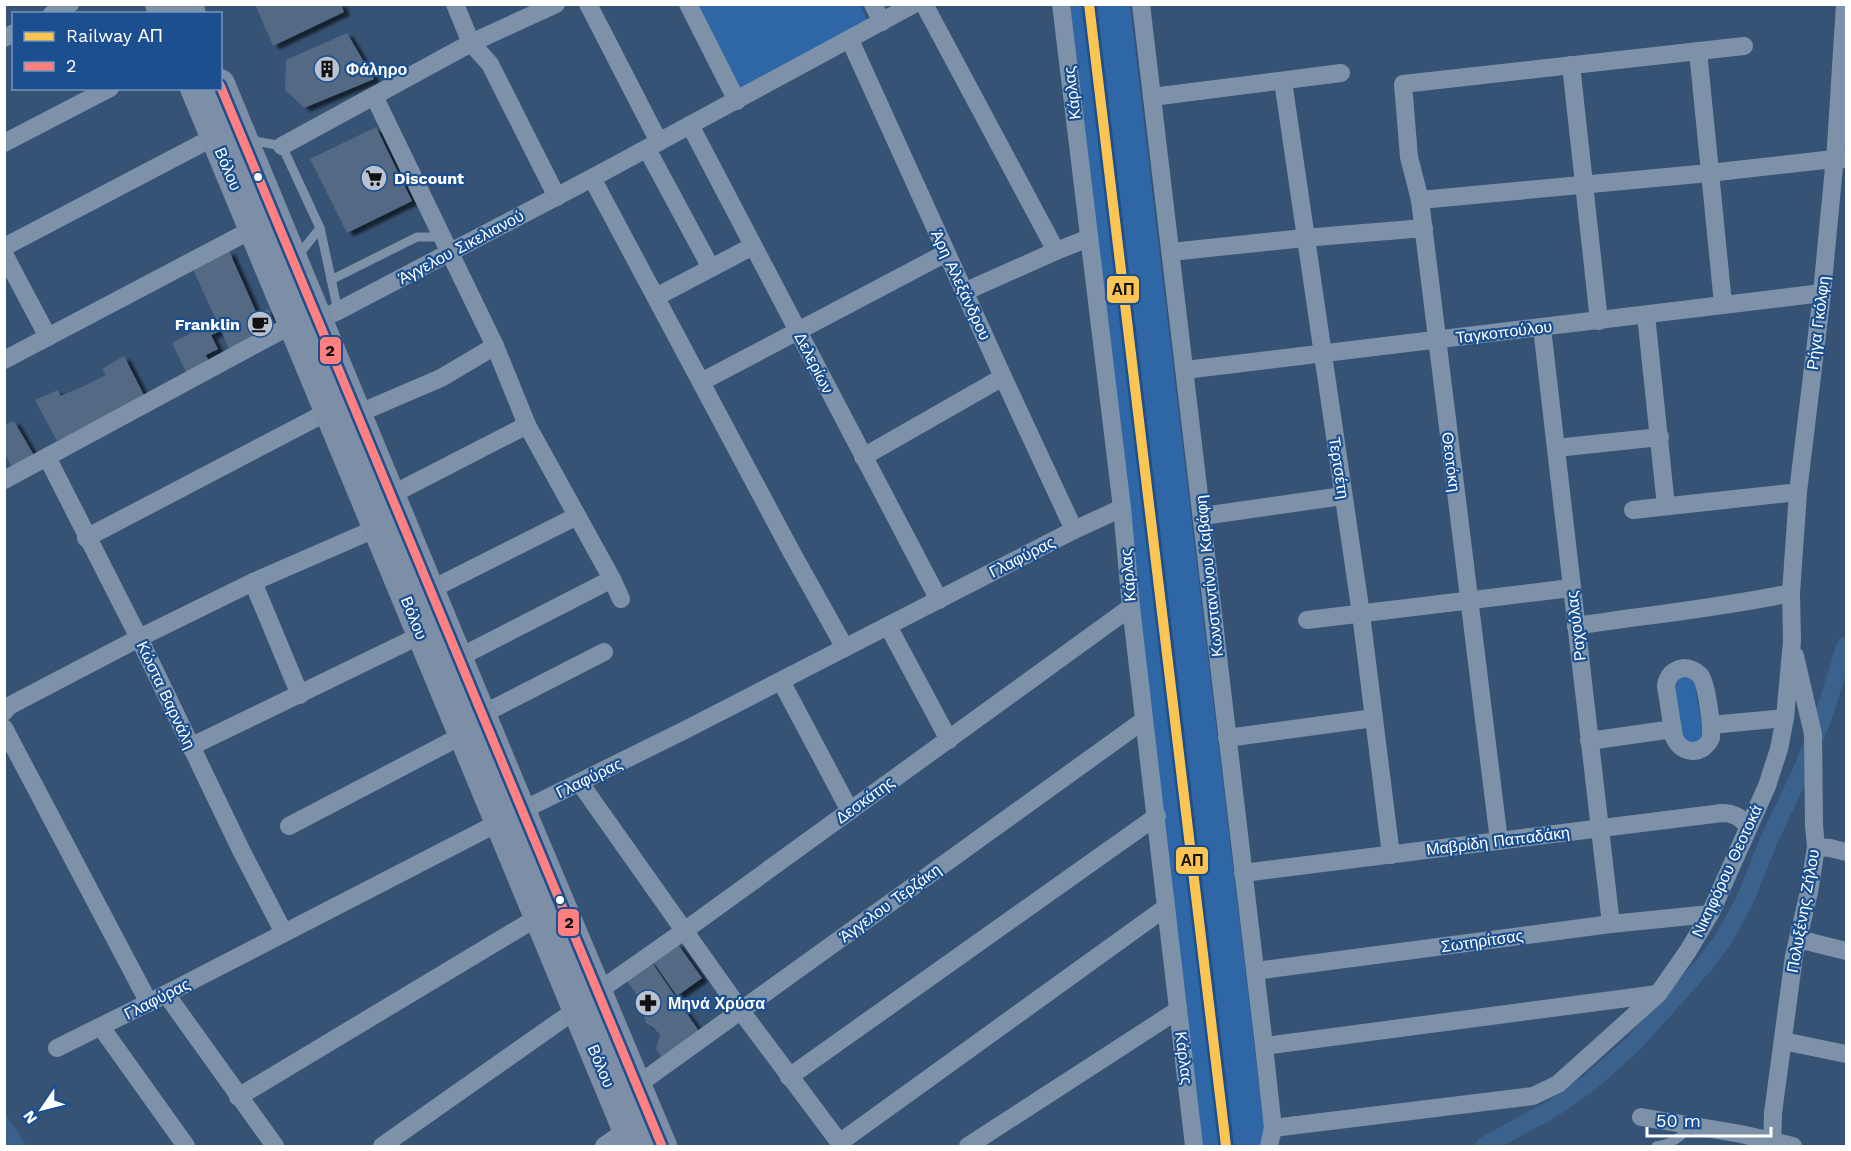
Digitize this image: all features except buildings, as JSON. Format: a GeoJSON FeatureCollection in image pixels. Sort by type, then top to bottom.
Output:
{"type":"FeatureCollection","features":[{"type":"Feature","properties":{"kind":"main road","name":"Βόλου"},"geometry":{"type":"LineString","coordinates":[[196,90],[229,138],[294,261],[317,319],[377,528],[421,635],[472,725],[587,1000],[622,1141]]}},
{"type":"Feature","properties":{"kind":"main road","name":"Βόλου"},"geometry":{"type":"LineString","coordinates":[[221,90],[229,138],[253,229],[317,319]]}},
{"type":"Feature","properties":{"kind":"main road","name":"Βόλου"},"geometry":{"type":"LineString","coordinates":[[343,412],[391,495],[458,658],[472,725]]}},
{"type":"Feature","properties":{"kind":"main road","name":"Βόλου"},"geometry":{"type":"LineString","coordinates":[[510,817],[538,916],[636,1086],[662,1146]]}},
{"type":"Feature","properties":{"kind":"street"},"geometry":{"type":"LineString","coordinates":[[56,12],[70,4]]}},
{"type":"Feature","properties":{"kind":"street"},"geometry":{"type":"LineString","coordinates":[[455,4],[471,43],[490,64],[556,196]]}},
{"type":"Feature","properties":{"kind":"street"},"geometry":{"type":"LineString","coordinates":[[282,146],[471,43],[556,4]]}},
{"type":"Feature","properties":{"kind":"street"},"geometry":{"type":"LineString","coordinates":[[588,4],[711,268]]}},
{"type":"Feature","properties":{"kind":"street"},"geometry":{"type":"LineString","coordinates":[[688,4],[737,101]]}},
{"type":"Feature","properties":{"kind":"street"},"geometry":{"type":"LineString","coordinates":[[873,4],[882,22]]}},
{"type":"Feature","properties":{"kind":"street","name":"Άγγελου Σικελιανού"},"geometry":{"type":"LineString","coordinates":[[4,480],[282,330],[317,319],[446,245],[592,178],[914,4]]}},
{"type":"Feature","properties":{"kind":"street"},"geometry":{"type":"LineString","coordinates":[[924,4],[1056,251]]}},
{"type":"Feature","properties":{"kind":"street","name":"Κάρλας"},"geometry":{"type":"LineString","coordinates":[[1061,4],[1122,508],[1131,607],[1194,1146]]}},
{"type":"Feature","properties":{"kind":"street","name":"Κωνσταντίνου Καβάφη"},"geometry":{"type":"LineString","coordinates":[[1141,4],[1264,1046],[1273,1128],[1269,1146]]}},
{"type":"Feature","properties":{"kind":"street","name":"Ρήγα Γκόλφη"},"geometry":{"type":"LineString","coordinates":[[1792,641],[1791,593],[1798,492],[1840,159],[1845,16]]}},
{"type":"Feature","properties":{"kind":"street","name":"Άρη Αλεξάνδρου"},"geometry":{"type":"LineString","coordinates":[[850,39],[946,254],[1074,530]]}},
{"type":"Feature","properties":{"kind":"street"},"geometry":{"type":"LineString","coordinates":[[1599,321],[1571,64],[1744,46]]}},
{"type":"Feature","properties":{"kind":"street"},"geometry":{"type":"LineString","coordinates":[[1698,51],[1723,304]]}},
{"type":"Feature","properties":{"kind":"street","name":"Θεοτόκη"},"geometry":{"type":"LineString","coordinates":[[1499,841],[1424,228],[1420,200],[1409,157],[1403,84],[1571,64]]}},
{"type":"Feature","properties":{"kind":"street"},"geometry":{"type":"LineString","coordinates":[[1152,97],[1341,73]]}},
{"type":"Feature","properties":{"kind":"street","name":"Τερτσέτη"},"geometry":{"type":"LineString","coordinates":[[1283,81],[1360,614],[1391,855]]}},
{"type":"Feature","properties":{"kind":"street"},"geometry":{"type":"LineString","coordinates":[[4,143],[106,90]]}},
{"type":"Feature","properties":{"kind":"street"},"geometry":{"type":"LineString","coordinates":[[374,96],[495,346],[527,425],[621,599]]}},
{"type":"Feature","properties":{"kind":"street","name":"Δελερίων"},"geometry":{"type":"LineString","coordinates":[[690,125],[862,457],[939,600]]}},
{"type":"Feature","properties":{"kind":"street"},"geometry":{"type":"LineString","coordinates":[[4,247],[229,138]]}},
{"type":"Feature","properties":{"kind":"street"},"geometry":{"type":"LineString","coordinates":[[1420,200],[1585,186],[1840,159]]}},
{"type":"Feature","properties":{"kind":"street"},"geometry":{"type":"LineString","coordinates":[[592,178],[790,551],[845,648]]}},
{"type":"Feature","properties":{"kind":"street"},"geometry":{"type":"LineString","coordinates":[[1171,252],[1424,228]]}},
{"type":"Feature","properties":{"kind":"street"},"geometry":{"type":"LineString","coordinates":[[4,360],[253,229]]}},
{"type":"Feature","properties":{"kind":"street"},"geometry":{"type":"LineString","coordinates":[[964,292],[1089,238]]}},
{"type":"Feature","properties":{"kind":"street"},"geometry":{"type":"LineString","coordinates":[[656,297],[753,246]]}},
{"type":"Feature","properties":{"kind":"street"},"geometry":{"type":"LineString","coordinates":[[4,254],[48,336]]}},
{"type":"Feature","properties":{"kind":"street"},"geometry":{"type":"LineString","coordinates":[[701,382],[946,254]]}},
{"type":"Feature","properties":{"kind":"street","name":"Ταγκοπούλου"},"geometry":{"type":"LineString","coordinates":[[1185,370],[1822,293]]}},
{"type":"Feature","properties":{"kind":"street"},"geometry":{"type":"LineString","coordinates":[[1646,315],[1666,506]]}},
{"type":"Feature","properties":{"kind":"street","name":"Ραχούλας"},"geometry":{"type":"LineString","coordinates":[[1542,328],[1611,924]]}},
{"type":"Feature","properties":{"kind":"street"},"geometry":{"type":"LineString","coordinates":[[86,538],[343,412],[441,378],[495,346]]}},
{"type":"Feature","properties":{"kind":"street"},"geometry":{"type":"LineString","coordinates":[[862,457],[1003,377]]}},
{"type":"Feature","properties":{"kind":"street"},"geometry":{"type":"LineString","coordinates":[[391,495],[527,425]]}},
{"type":"Feature","properties":{"kind":"street"},"geometry":{"type":"LineString","coordinates":[[1556,448],[1660,437]]}},
{"type":"Feature","properties":{"kind":"street","name":"Κώστα Βαρνάλη"},"geometry":{"type":"LineString","coordinates":[[47,457],[284,933]]}},
{"type":"Feature","properties":{"kind":"street"},"geometry":{"type":"LineString","coordinates":[[1633,510],[1798,492]]}},
{"type":"Feature","properties":{"kind":"street"},"geometry":{"type":"LineString","coordinates":[[1203,516],[1343,496]]}},
{"type":"Feature","properties":{"kind":"street","name":"Γλαφύρας"},"geometry":{"type":"LineString","coordinates":[[57,1048],[1074,530],[1122,508]]}},
{"type":"Feature","properties":{"kind":"street"},"geometry":{"type":"LineString","coordinates":[[430,590],[578,516]]}},
{"type":"Feature","properties":{"kind":"street"},"geometry":{"type":"LineString","coordinates":[[4,712],[9,706],[139,638],[254,582],[377,528]]}},
{"type":"Feature","properties":{"kind":"street"},"geometry":{"type":"LineString","coordinates":[[458,658],[612,579]]}},
{"type":"Feature","properties":{"kind":"street"},"geometry":{"type":"LineString","coordinates":[[254,582],[300,694]]}},
{"type":"Feature","properties":{"kind":"street"},"geometry":{"type":"LineString","coordinates":[[1307,620],[1571,588]]}},
{"type":"Feature","properties":{"kind":"street"},"geometry":{"type":"LineString","coordinates":[[1576,626],[1708,606],[1737,604],[1791,593]]}},
{"type":"Feature","properties":{"kind":"street","name":"Δεσκάτης"},"geometry":{"type":"LineString","coordinates":[[391,1144],[1131,607]]}},
{"type":"Feature","properties":{"kind":"street"},"geometry":{"type":"LineString","coordinates":[[888,626],[949,740]]}},
{"type":"Feature","properties":{"kind":"street"},"geometry":{"type":"LineString","coordinates":[[190,747],[421,635]]}},
{"type":"Feature","properties":{"kind":"street","name":"Νικηφόρου Θεοτοκά"},"geometry":{"type":"LineString","coordinates":[[1273,1128],[1497,1101],[1542,1093],[1558,1084],[1658,994],[1710,914],[1767,786],[1779,749],[1785,718],[1792,641]]}},
{"type":"Feature","properties":{"kind":"street","name":"Πολυξένης Ζήλου"},"geometry":{"type":"LineString","coordinates":[[1772,1144],[1773,1113],[1791,979],[1816,847],[1813,734],[1792,641]]}},
{"type":"Feature","properties":{"kind":"street"},"geometry":{"type":"LineString","coordinates":[[289,826],[604,652]]}},
{"type":"Feature","properties":{"kind":"street"},"geometry":{"type":"LineString","coordinates":[[1683,668],[1693,670],[1702,679],[1711,725],[1711,738],[1704,748],[1692,752],[1685,750],[1676,742],[1666,692],[1666,681],[1672,672],[1683,668]]}},
{"type":"Feature","properties":{"kind":"street"},"geometry":{"type":"LineString","coordinates":[[781,681],[850,811]]}},
{"type":"Feature","properties":{"kind":"street"},"geometry":{"type":"LineString","coordinates":[[1227,738],[1374,718]]}},
{"type":"Feature","properties":{"kind":"street"},"geometry":{"type":"LineString","coordinates":[[1711,725],[1785,718]]}},
{"type":"Feature","properties":{"kind":"street","name":"Άγγελου Τερζάκη"},"geometry":{"type":"LineString","coordinates":[[636,1086],[1144,720]]}},
{"type":"Feature","properties":{"kind":"street"},"geometry":{"type":"LineString","coordinates":[[4,728],[149,1003]]}},
{"type":"Feature","properties":{"kind":"street"},"geometry":{"type":"LineString","coordinates":[[1589,741],[1673,729]]}},
{"type":"Feature","properties":{"kind":"street"},"geometry":{"type":"LineString","coordinates":[[580,783],[741,1011],[840,1145],[1166,908]]}},
{"type":"Feature","properties":{"kind":"street","name":"Μαβρίδη Παπαδάκη"},"geometry":{"type":"LineString","coordinates":[[1243,873],[1731,813],[1749,826]]}},
{"type":"Feature","properties":{"kind":"street"},"geometry":{"type":"LineString","coordinates":[[789,1077],[1157,816]]}},
{"type":"Feature","properties":{"kind":"street"},"geometry":{"type":"LineString","coordinates":[[1816,847],[1846,852]]}},
{"type":"Feature","properties":{"kind":"street","name":"Σωτηρίτσας"},"geometry":{"type":"LineString","coordinates":[[1255,971],[1611,924],[1710,914]]}},
{"type":"Feature","properties":{"kind":"street"},"geometry":{"type":"LineString","coordinates":[[238,1097],[538,916]]}},
{"type":"Feature","properties":{"kind":"street"},"geometry":{"type":"LineString","coordinates":[[1798,939],[1846,951]]}},
{"type":"Feature","properties":{"kind":"street"},"geometry":{"type":"LineString","coordinates":[[166,994],[275,1146]]}},
{"type":"Feature","properties":{"kind":"street"},"geometry":{"type":"LineString","coordinates":[[1264,1046],[1658,994]]}},
{"type":"Feature","properties":{"kind":"street"},"geometry":{"type":"LineString","coordinates":[[968,1146],[1178,1010]]}},
{"type":"Feature","properties":{"kind":"street"},"geometry":{"type":"LineString","coordinates":[[101,1027],[186,1146]]}},
{"type":"Feature","properties":{"kind":"street"},"geometry":{"type":"LineString","coordinates":[[1783,1041],[1846,1054]]}},
{"type":"Feature","properties":{"kind":"street"},"geometry":{"type":"LineString","coordinates":[[1641,1117],[1690,1125],[1772,1144],[1793,1146]]}},
{"type":"Feature","properties":{"kind":"lane"},"geometry":{"type":"LineString","coordinates":[[229,138],[282,146],[320,228],[331,280],[317,319]]}},
{"type":"Feature","properties":{"kind":"lane"},"geometry":{"type":"LineString","coordinates":[[294,261],[320,228]]}},
{"type":"Feature","properties":{"kind":"lane"},"geometry":{"type":"LineString","coordinates":[[331,280],[417,237],[446,245]]}},
{"type":"Feature","properties":{"kind":"lane"},"geometry":{"type":"LineString","coordinates":[[1656,1146],[1677,1140],[1683,1136],[1690,1125]]}},
{"type":"Feature","properties":{"kind":"shaded area"},"geometry":{"type":"Polygon","coordinates":[[[697,5],[860,5],[867,20],[740,91],[697,5]]]}},
{"type":"Feature","properties":{"kind":"shaded area"},"geometry":{"type":"Polygon","coordinates":[[[1067,5],[1084,5],[1221,1146],[1198,1146],[1067,5]]]}},
{"type":"Feature","properties":{"kind":"shaded area"},"geometry":{"type":"Polygon","coordinates":[[[1097,5],[1130,5],[1264,1126],[1265,1135],[1262,1146],[1234,1146],[1097,5]]]}},
{"type":"Feature","properties":{"kind":"shaded area"},"geometry":{"type":"Polygon","coordinates":[[[1685,674],[1694,681],[1703,732],[1703,737],[1693,744],[1683,738],[1675,686],[1678,678],[1685,674]]]}},
{"type":"Feature","properties":{"kind":"shaded area"},"geometry":{"type":"Polygon","coordinates":[[[5,1114],[27,1146],[5,1146],[5,1114]]]}},
{"type":"Feature","properties":{"kind":"waterway"},"geometry":{"type":"LineString","coordinates":[[1484,1146],[1550,1110],[1588,1084],[1633,1044],[1704,965],[1724,938],[1745,900],[1769,840],[1802,770],[1823,717],[1846,645]]}},
{"type":"Feature","properties":{"kind":"rail line","name":"ΑΠ"},"geometry":{"type":"LineString","coordinates":[[1089,4],[1226,1146]]}},
{"type":"Feature","properties":{"kind":"transit line","name":"2"},"geometry":{"type":"LineString","coordinates":[[222,90],[662,1146]]}},
{"type":"Feature","properties":{"kind":"place","name":"Φάληρο"},"geometry":{"type":"Point","coordinates":[327,69]}},
{"type":"Feature","properties":{"kind":"place","name":"Discount"},"geometry":{"type":"Point","coordinates":[374,178]}},
{"type":"Feature","properties":{"kind":"place","name":"Franklin"},"geometry":{"type":"Point","coordinates":[260,324]}},
{"type":"Feature","properties":{"kind":"place","name":"Μηνά Χρύσα"},"geometry":{"type":"Point","coordinates":[648,1003]}}]}
